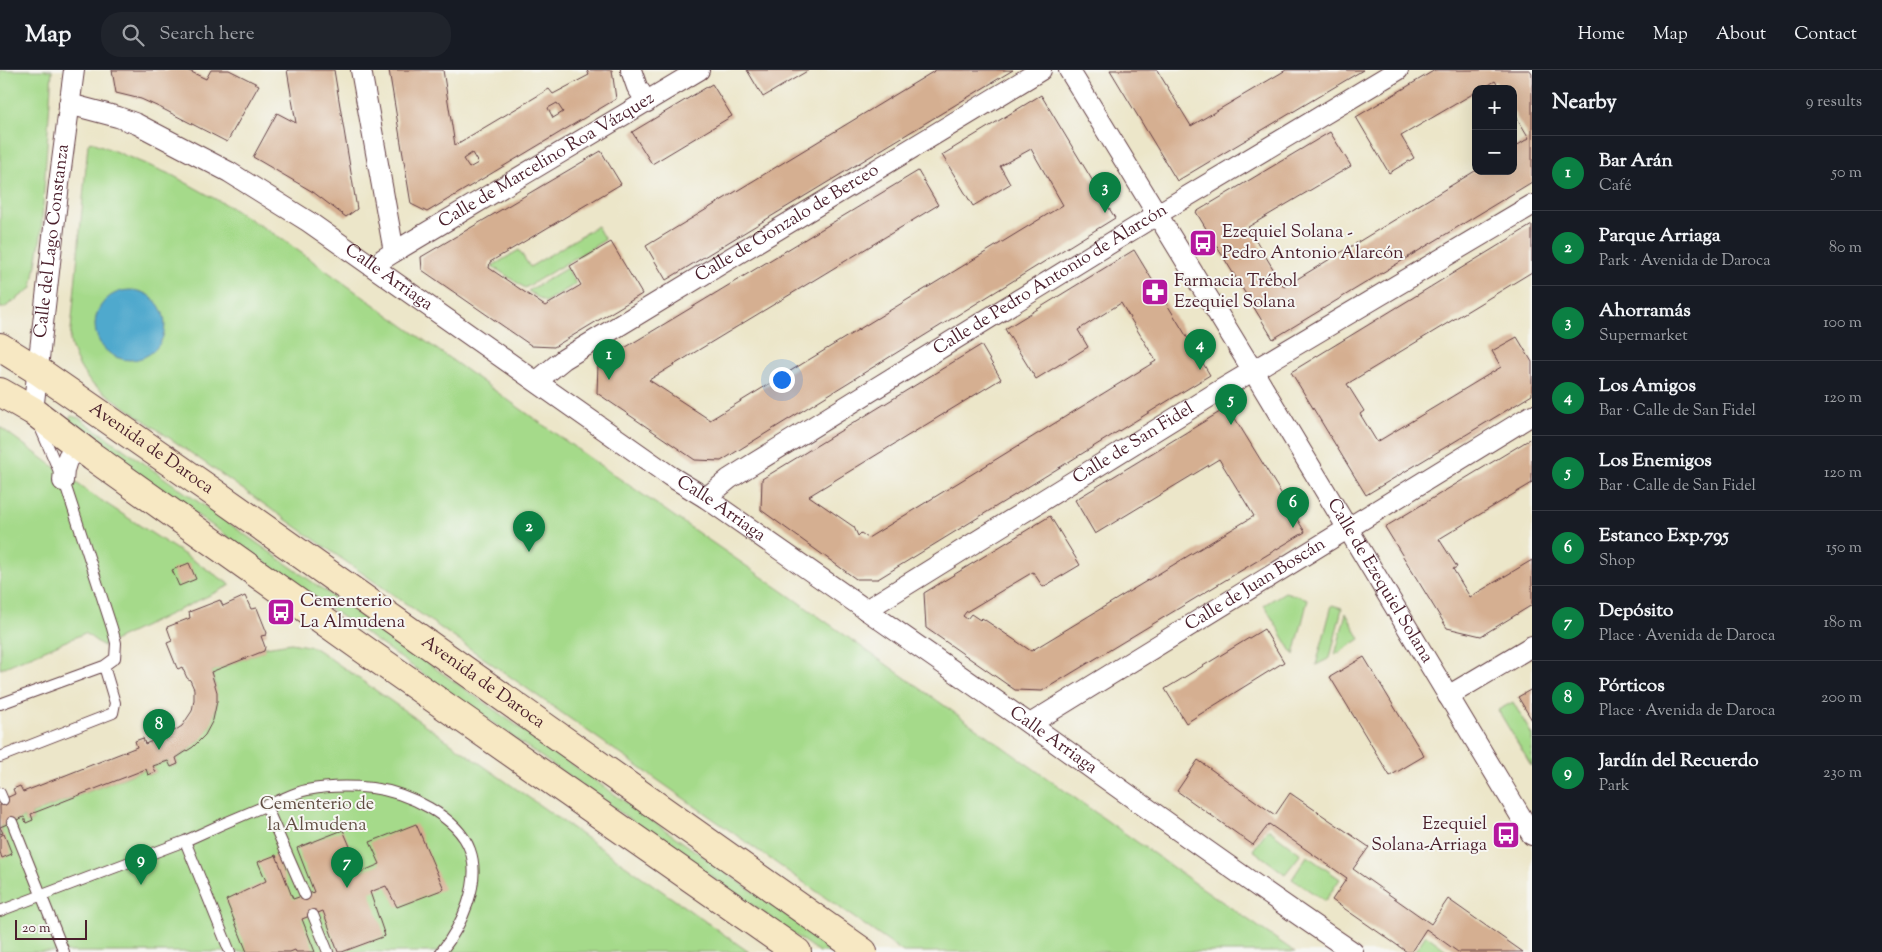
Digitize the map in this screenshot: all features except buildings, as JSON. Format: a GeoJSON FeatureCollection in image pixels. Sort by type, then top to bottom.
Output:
{"type":"FeatureCollection","features":[{"type":"Feature","properties":{"kind":"main road","name":"Avenida de Daroca"},"geometry":{"type":"LineString","coordinates":[[0,347],[37,370],[212,492],[863,952]]}},
{"type":"Feature","properties":{"kind":"main road"},"geometry":{"type":"LineString","coordinates":[[0,392],[33,411],[369,653],[797,952]]}},
{"type":"Feature","properties":{"kind":"street","name":"Calle del Lago Constanza"},"geometry":{"type":"LineString","coordinates":[[33,411],[74,70]]}},
{"type":"Feature","properties":{"kind":"street"},"geometry":{"type":"LineString","coordinates":[[362,70],[394,252]]}},
{"type":"Feature","properties":{"kind":"street"},"geometry":{"type":"LineString","coordinates":[[631,70],[647,102]]}},
{"type":"Feature","properties":{"kind":"street","name":"Calle de Marcelino Roa Vázquez"},"geometry":{"type":"LineString","coordinates":[[370,266],[699,70]]}},
{"type":"Feature","properties":{"kind":"street","name":"Calle de Gonzalo de Berceo"},"geometry":{"type":"LineString","coordinates":[[537,381],[564,359],[1041,70]]}},
{"type":"Feature","properties":{"kind":"street","name":"Calle de Ezequiel Solana"},"geometry":{"type":"LineString","coordinates":[[1069,70],[1253,371],[1532,835]]}},
{"type":"Feature","properties":{"kind":"street","name":"Calle de Pedro Antonio de Alarcón"},"geometry":{"type":"LineString","coordinates":[[706,498],[730,479],[1156,215],[1398,70]]}},
{"type":"Feature","properties":{"kind":"street","name":"Calle Arriaga"},"geometry":{"type":"LineString","coordinates":[[69,104],[137,124],[229,172],[310,222],[670,476],[706,498],[1030,724],[1352,952]]}},
{"type":"Feature","properties":{"kind":"street","name":"Calle de San Fidel"},"geometry":{"type":"LineString","coordinates":[[866,610],[1253,371],[1532,205]]}},
{"type":"Feature","properties":{"kind":"street","name":"Calle de Juan Boscán"},"geometry":{"type":"LineString","coordinates":[[1030,724],[1532,415]]}},
{"type":"Feature","properties":{"kind":"street"},"geometry":{"type":"LineString","coordinates":[[63,481],[68,457],[77,453],[89,453]]}},
{"type":"Feature","properties":{"kind":"street"},"geometry":{"type":"LineString","coordinates":[[1448,696],[1532,646]]}},
{"type":"Feature","properties":{"kind":"lane"},"geometry":{"type":"LineString","coordinates":[[0,704],[104,666],[115,658],[116,643],[63,481],[33,411]]}},
{"type":"Feature","properties":{"kind":"lane"},"geometry":{"type":"LineString","coordinates":[[0,757],[113,713],[115,703],[104,666]]}},
{"type":"Feature","properties":{"kind":"lane"},"geometry":{"type":"LineString","coordinates":[[0,911],[184,841],[306,790],[372,788],[407,797],[440,813],[455,826],[470,850],[473,868],[472,887],[466,911],[442,952]]}},
{"type":"Feature","properties":{"kind":"lane"},"geometry":{"type":"LineString","coordinates":[[266,806],[306,895]]}},
{"type":"Feature","properties":{"kind":"lane"},"geometry":{"type":"LineString","coordinates":[[12,822],[64,952]]}},
{"type":"Feature","properties":{"kind":"lane"},"geometry":{"type":"LineString","coordinates":[[184,841],[230,952]]}},
{"type":"Feature","properties":{"kind":"lane"},"geometry":{"type":"LineString","coordinates":[[314,915],[328,952]]}},
{"type":"Feature","properties":{"kind":"green space"},"geometry":{"type":"Polygon","coordinates":[[[0,70],[52,70],[41,235],[32,288],[4,308],[0,308],[0,70]]]}},
{"type":"Feature","properties":{"kind":"green space"},"geometry":{"type":"Polygon","coordinates":[[[90,141],[172,175],[279,237],[591,459],[784,592],[1295,952],[903,952],[91,383],[73,353],[70,341],[88,144],[90,141]]]}},
{"type":"Feature","properties":{"kind":"green space"},"geometry":{"type":"Polygon","coordinates":[[[597,226],[605,240],[525,288],[492,266],[519,250],[530,267],[597,226]]]}},
{"type":"Feature","properties":{"kind":"green space"},"geometry":{"type":"Polygon","coordinates":[[[567,268],[576,284],[545,302],[528,291],[567,268]]]}},
{"type":"Feature","properties":{"kind":"green space"},"geometry":{"type":"Polygon","coordinates":[[[71,416],[79,418],[839,952],[819,952],[69,425],[67,421],[71,416]]]}},
{"type":"Feature","properties":{"kind":"green space"},"geometry":{"type":"Polygon","coordinates":[[[0,427],[90,493],[231,585],[103,646],[85,633],[0,669],[0,427]]]}},
{"type":"Feature","properties":{"kind":"green space"},"geometry":{"type":"Polygon","coordinates":[[[1285,592],[1308,599],[1294,655],[1264,605],[1285,592]]]}},
{"type":"Feature","properties":{"kind":"green space"},"geometry":{"type":"Polygon","coordinates":[[[1332,605],[1342,608],[1330,658],[1316,665],[1332,605]]]}},
{"type":"Feature","properties":{"kind":"green space"},"geometry":{"type":"Polygon","coordinates":[[[1346,613],[1360,639],[1335,655],[1346,613]]]}},
{"type":"Feature","properties":{"kind":"green space","name":"Cementerio de la Almudena"},"geometry":{"type":"Polygon","coordinates":[[[291,643],[313,647],[321,652],[749,952],[0,952],[0,834],[3,832],[0,827],[24,817],[27,823],[33,820],[31,814],[146,769],[148,775],[156,772],[153,766],[168,761],[171,767],[178,764],[176,758],[198,742],[212,722],[217,698],[211,672],[263,651],[265,647],[291,643]]]}},
{"type":"Feature","properties":{"kind":"green space"},"geometry":{"type":"Polygon","coordinates":[[[1513,702],[1532,735],[1532,767],[1498,710],[1513,702]]]}},
{"type":"Feature","properties":{"kind":"green space"},"geometry":{"type":"Polygon","coordinates":[[[1268,829],[1301,854],[1285,874],[1253,850],[1268,829]]]}},
{"type":"Feature","properties":{"kind":"green space"},"geometry":{"type":"Polygon","coordinates":[[[1307,856],[1340,879],[1325,901],[1292,879],[1307,856]]]}},
{"type":"Feature","properties":{"kind":"green space"},"geometry":{"type":"Polygon","coordinates":[[[1426,935],[1449,952],[1414,952],[1426,935]]]}},
{"type":"Feature","properties":{"kind":"water"},"geometry":{"type":"Polygon","coordinates":[[[130,290],[143,293],[155,300],[162,312],[165,325],[162,338],[155,350],[143,357],[130,360],[117,357],[105,350],[98,338],[95,325],[98,312],[105,300],[117,293],[130,290]]]}},
{"type":"Feature","properties":{"kind":"place","name":"Ahorramás"},"geometry":{"type":"Point","coordinates":[1105,213]}},
{"type":"Feature","properties":{"kind":"place","name":"Ezequiel Solana - Pedro Antonio Alarcón"},"geometry":{"type":"Point","coordinates":[1203,243]}},
{"type":"Feature","properties":{"kind":"place","name":"Farmacia Trébol Ezequiel Solana"},"geometry":{"type":"Point","coordinates":[1155,292]}},
{"type":"Feature","properties":{"kind":"place","name":"Los Amigos"},"geometry":{"type":"Point","coordinates":[1200,370]}},
{"type":"Feature","properties":{"kind":"place","name":"Bar Arán"},"geometry":{"type":"Point","coordinates":[609,380]}},
{"type":"Feature","properties":{"kind":"place","name":"Los Enemigos"},"geometry":{"type":"Point","coordinates":[1231,425]}},
{"type":"Feature","properties":{"kind":"place","name":"Estanco Exp.795"},"geometry":{"type":"Point","coordinates":[1293,528]}},
{"type":"Feature","properties":{"kind":"place","name":"Parque Arriaga"},"geometry":{"type":"Point","coordinates":[529,552]}},
{"type":"Feature","properties":{"kind":"place","name":"Cementerio La Almudena"},"geometry":{"type":"Point","coordinates":[281,612]}},
{"type":"Feature","properties":{"kind":"place","name":"Pórticos"},"geometry":{"type":"Point","coordinates":[159,750]}},
{"type":"Feature","properties":{"kind":"place","name":"Ezequiel Solana-Arriaga"},"geometry":{"type":"Point","coordinates":[1506,835]}},
{"type":"Feature","properties":{"kind":"place","name":"Jardín del Recuerdo"},"geometry":{"type":"Point","coordinates":[141,885]}},
{"type":"Feature","properties":{"kind":"place","name":"Depósito"},"geometry":{"type":"Point","coordinates":[347,888]}}]}
